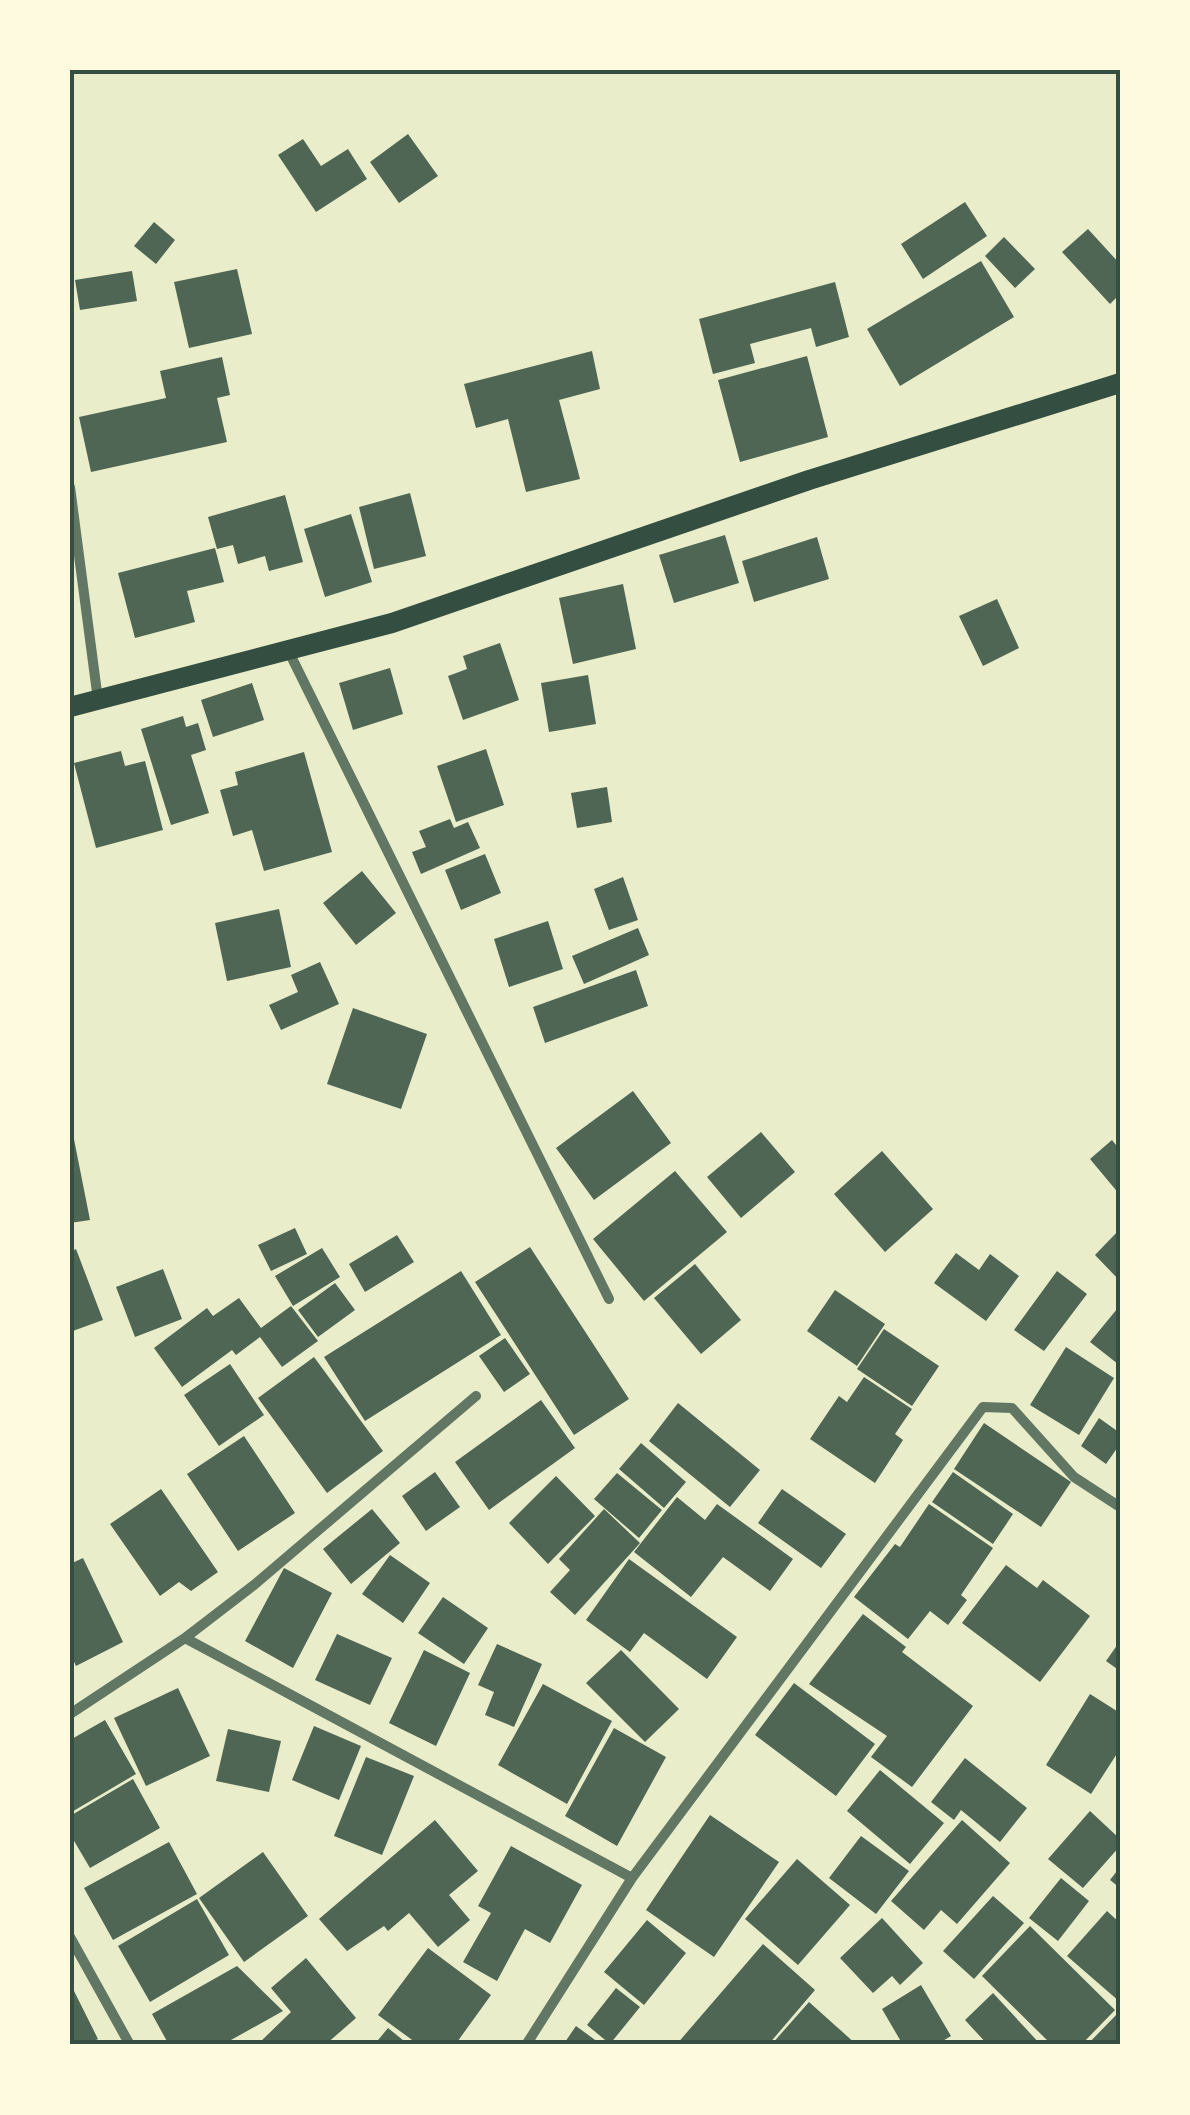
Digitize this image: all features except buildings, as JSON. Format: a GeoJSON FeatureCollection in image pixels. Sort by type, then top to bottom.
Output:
{"type":"FeatureCollection","features":[{"type":"Feature","properties":{"kind":"main road"},"geometry":{"type":"LineString","coordinates":[[73,706],[392,622],[809,480],[1120,382]]}},
{"type":"Feature","properties":{"kind":"street"},"geometry":{"type":"LineString","coordinates":[[70,487],[98,701]]}},
{"type":"Feature","properties":{"kind":"street"},"geometry":{"type":"LineString","coordinates":[[288,650],[609,1299]]}},
{"type":"Feature","properties":{"kind":"street"},"geometry":{"type":"LineString","coordinates":[[70,1714],[185,1638],[254,1585],[476,1396]]}},
{"type":"Feature","properties":{"kind":"street"},"geometry":{"type":"LineString","coordinates":[[526,2045],[632,1878],[983,1407],[1012,1408],[1074,1477],[1120,1507]]}},
{"type":"Feature","properties":{"kind":"street"},"geometry":{"type":"LineString","coordinates":[[185,1638],[632,1878]]}},
{"type":"Feature","properties":{"kind":"street"},"geometry":{"type":"LineString","coordinates":[[70,1937],[130,2045]]}}]}
